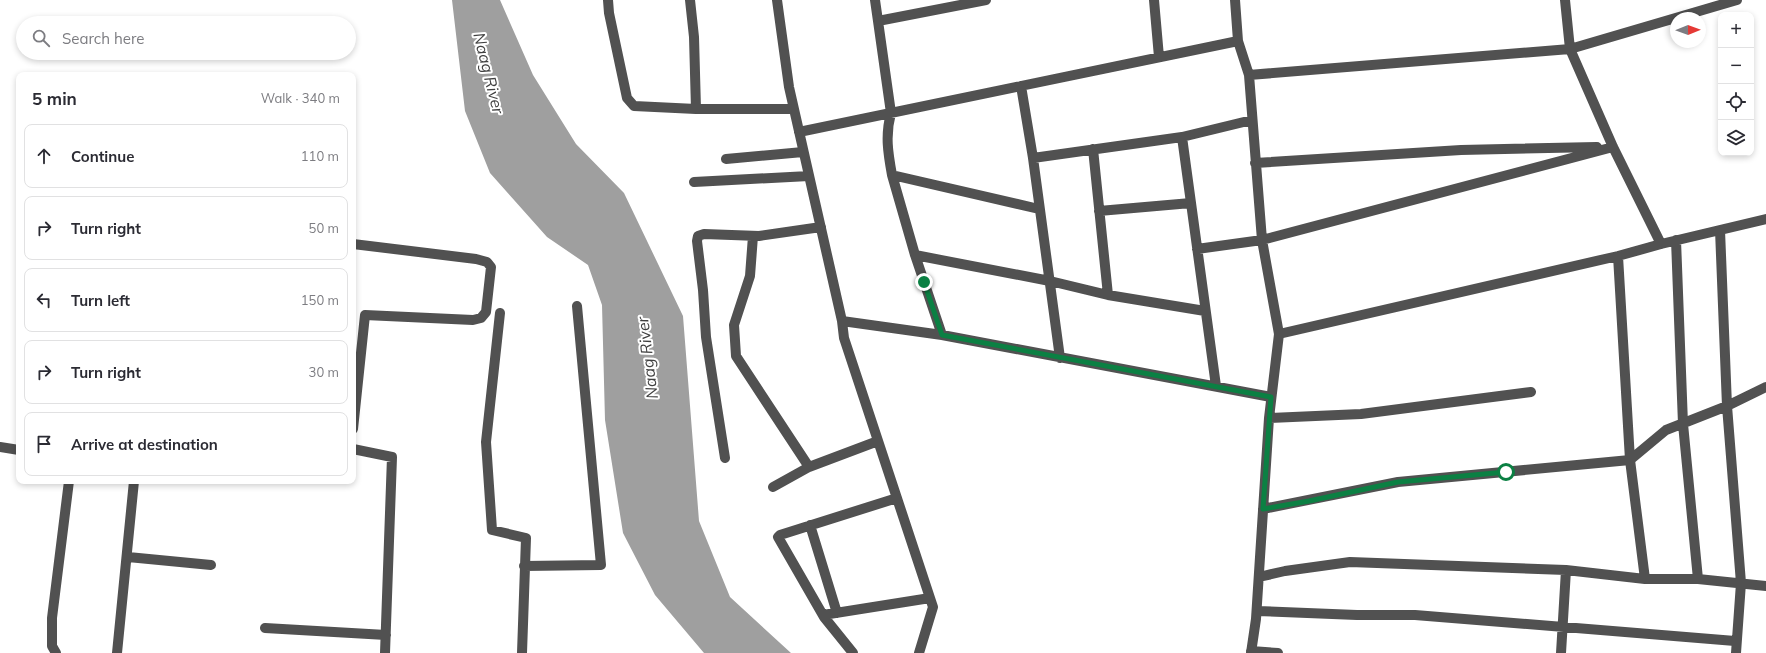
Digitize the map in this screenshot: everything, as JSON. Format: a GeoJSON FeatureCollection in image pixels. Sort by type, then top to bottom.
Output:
{"type":"FeatureCollection","features":[{"type":"Feature","properties":{"kind":"street"},"geometry":{"type":"LineString","coordinates":[[608,0],[609,13],[627,98],[634,106],[696,109],[794,109]]}},
{"type":"Feature","properties":{"kind":"street"},"geometry":{"type":"LineString","coordinates":[[690,0],[694,37],[696,109]]}},
{"type":"Feature","properties":{"kind":"street"},"geometry":{"type":"LineString","coordinates":[[777,0],[789,87],[842,321],[844,338],[933,606],[920,653]]}},
{"type":"Feature","properties":{"kind":"street"},"geometry":{"type":"LineString","coordinates":[[876,0],[891,113],[888,126],[887,148],[892,175],[915,255],[942,335]]}},
{"type":"Feature","properties":{"kind":"street"},"geometry":{"type":"LineString","coordinates":[[878,21],[986,0]]}},
{"type":"Feature","properties":{"kind":"street"},"geometry":{"type":"LineString","coordinates":[[1154,0],[1159,57]]}},
{"type":"Feature","properties":{"kind":"street"},"geometry":{"type":"LineString","coordinates":[[1235,0],[1238,41],[1249,75],[1262,240],[1279,334],[1269,418],[1257,611],[1251,652],[1278,653]]}},
{"type":"Feature","properties":{"kind":"street"},"geometry":{"type":"LineString","coordinates":[[1565,0],[1570,49],[1613,147],[1661,244]]}},
{"type":"Feature","properties":{"kind":"street"},"geometry":{"type":"LineString","coordinates":[[1249,75],[1570,49],[1737,0]]}},
{"type":"Feature","properties":{"kind":"street"},"geometry":{"type":"LineString","coordinates":[[799,132],[1238,41]]}},
{"type":"Feature","properties":{"kind":"street"},"geometry":{"type":"LineString","coordinates":[[1021,86],[1033,158],[1060,358]]}},
{"type":"Feature","properties":{"kind":"street"},"geometry":{"type":"LineString","coordinates":[[1033,158],[1182,137],[1252,120]]}},
{"type":"Feature","properties":{"kind":"street"},"geometry":{"type":"LineString","coordinates":[[1182,137],[1216,386]]}},
{"type":"Feature","properties":{"kind":"street"},"geometry":{"type":"LineString","coordinates":[[1256,163],[1461,150],[1613,147]]}},
{"type":"Feature","properties":{"kind":"street"},"geometry":{"type":"LineString","coordinates":[[1197,249],[1262,240],[1613,147]]}},
{"type":"Feature","properties":{"kind":"street"},"geometry":{"type":"LineString","coordinates":[[1093,149],[1108,295]]}},
{"type":"Feature","properties":{"kind":"street"},"geometry":{"type":"LineString","coordinates":[[726,159],[804,152]]}},
{"type":"Feature","properties":{"kind":"street"},"geometry":{"type":"LineString","coordinates":[[892,175],[1039,209]]}},
{"type":"Feature","properties":{"kind":"street"},"geometry":{"type":"LineString","coordinates":[[694,182],[809,176]]}},
{"type":"Feature","properties":{"kind":"street"},"geometry":{"type":"LineString","coordinates":[[1100,211],[1191,203]]}},
{"type":"Feature","properties":{"kind":"street"},"geometry":{"type":"LineString","coordinates":[[1279,334],[1618,256],[1676,240],[1766,220]]}},
{"type":"Feature","properties":{"kind":"street"},"geometry":{"type":"LineString","coordinates":[[725,458],[706,337],[703,290],[697,240],[698,236],[704,234],[753,236],[821,227]]}},
{"type":"Feature","properties":{"kind":"street"},"geometry":{"type":"LineString","coordinates":[[1720,230],[1727,406],[1741,583],[1735,641],[1736,653]]}},
{"type":"Feature","properties":{"kind":"street"},"geometry":{"type":"LineString","coordinates":[[753,236],[750,276],[734,325],[736,356],[809,467]]}},
{"type":"Feature","properties":{"kind":"street"},"geometry":{"type":"LineString","coordinates":[[1676,240],[1683,424],[1698,580]]}},
{"type":"Feature","properties":{"kind":"street"},"geometry":{"type":"LineString","coordinates":[[356,244],[476,259],[487,262],[491,267],[486,312],[481,318],[473,320],[365,315],[356,399]]}},
{"type":"Feature","properties":{"kind":"street"},"geometry":{"type":"LineString","coordinates":[[915,255],[1050,281],[1108,295],[1205,311]]}},
{"type":"Feature","properties":{"kind":"street"},"geometry":{"type":"LineString","coordinates":[[1618,256],[1630,460],[1645,579]]}},
{"type":"Feature","properties":{"kind":"street"},"geometry":{"type":"LineString","coordinates":[[524,566],[601,566],[577,306]]}},
{"type":"Feature","properties":{"kind":"street"},"geometry":{"type":"LineString","coordinates":[[500,313],[486,442],[492,530],[526,538],[522,653]]}},
{"type":"Feature","properties":{"kind":"street"},"geometry":{"type":"LineString","coordinates":[[842,321],[942,335],[1271,397]]}},
{"type":"Feature","properties":{"kind":"street"},"geometry":{"type":"LineString","coordinates":[[1263,509],[1398,482],[1630,460],[1666,430],[1727,406],[1766,387]]}},
{"type":"Feature","properties":{"kind":"street"},"geometry":{"type":"LineString","coordinates":[[1269,418],[1361,414],[1531,392]]}},
{"type":"Feature","properties":{"kind":"street"},"geometry":{"type":"LineString","coordinates":[[773,487],[809,467],[878,441]]}},
{"type":"Feature","properties":{"kind":"street"},"geometry":{"type":"LineString","coordinates":[[0,447],[16,450]]}},
{"type":"Feature","properties":{"kind":"street"},"geometry":{"type":"LineString","coordinates":[[356,450],[392,457],[385,653]]}},
{"type":"Feature","properties":{"kind":"street"},"geometry":{"type":"LineString","coordinates":[[56,653],[52,646],[52,618],[69,484]]}},
{"type":"Feature","properties":{"kind":"street"},"geometry":{"type":"LineString","coordinates":[[117,653],[128,557],[134,484]]}},
{"type":"Feature","properties":{"kind":"street"},"geometry":{"type":"LineString","coordinates":[[853,653],[823,615],[779,542],[778,537],[780,535],[897,498]]}},
{"type":"Feature","properties":{"kind":"street"},"geometry":{"type":"LineString","coordinates":[[810,526],[837,613]]}},
{"type":"Feature","properties":{"kind":"street"},"geometry":{"type":"LineString","coordinates":[[128,557],[211,565]]}},
{"type":"Feature","properties":{"kind":"street"},"geometry":{"type":"LineString","coordinates":[[1258,577],[1285,571],[1350,562],[1566,570],[1645,579],[1698,580],[1766,586]]}},
{"type":"Feature","properties":{"kind":"street"},"geometry":{"type":"LineString","coordinates":[[1562,653],[1566,570]]}},
{"type":"Feature","properties":{"kind":"street"},"geometry":{"type":"LineString","coordinates":[[823,615],[930,598]]}},
{"type":"Feature","properties":{"kind":"street"},"geometry":{"type":"LineString","coordinates":[[1257,611],[1357,615],[1415,615],[1735,641]]}},
{"type":"Feature","properties":{"kind":"street"},"geometry":{"type":"LineString","coordinates":[[265,628],[386,635]]}},
{"type":"Feature","properties":{"kind":"water","name":"Naag River"},"geometry":{"type":"Polygon","coordinates":[[[452,0],[500,0],[533,75],[576,144],[624,193],[683,316],[699,521],[730,597],[791,653],[704,653],[655,595],[623,533],[605,420],[602,305],[588,265],[547,237],[490,173],[465,111],[452,0]]]}},
{"type":"Feature","properties":{"kind":"route"},"geometry":{"type":"LineString","coordinates":[[924,282],[942,335],[1271,397],[1263,509],[1398,482],[1506,472]]}}]}
